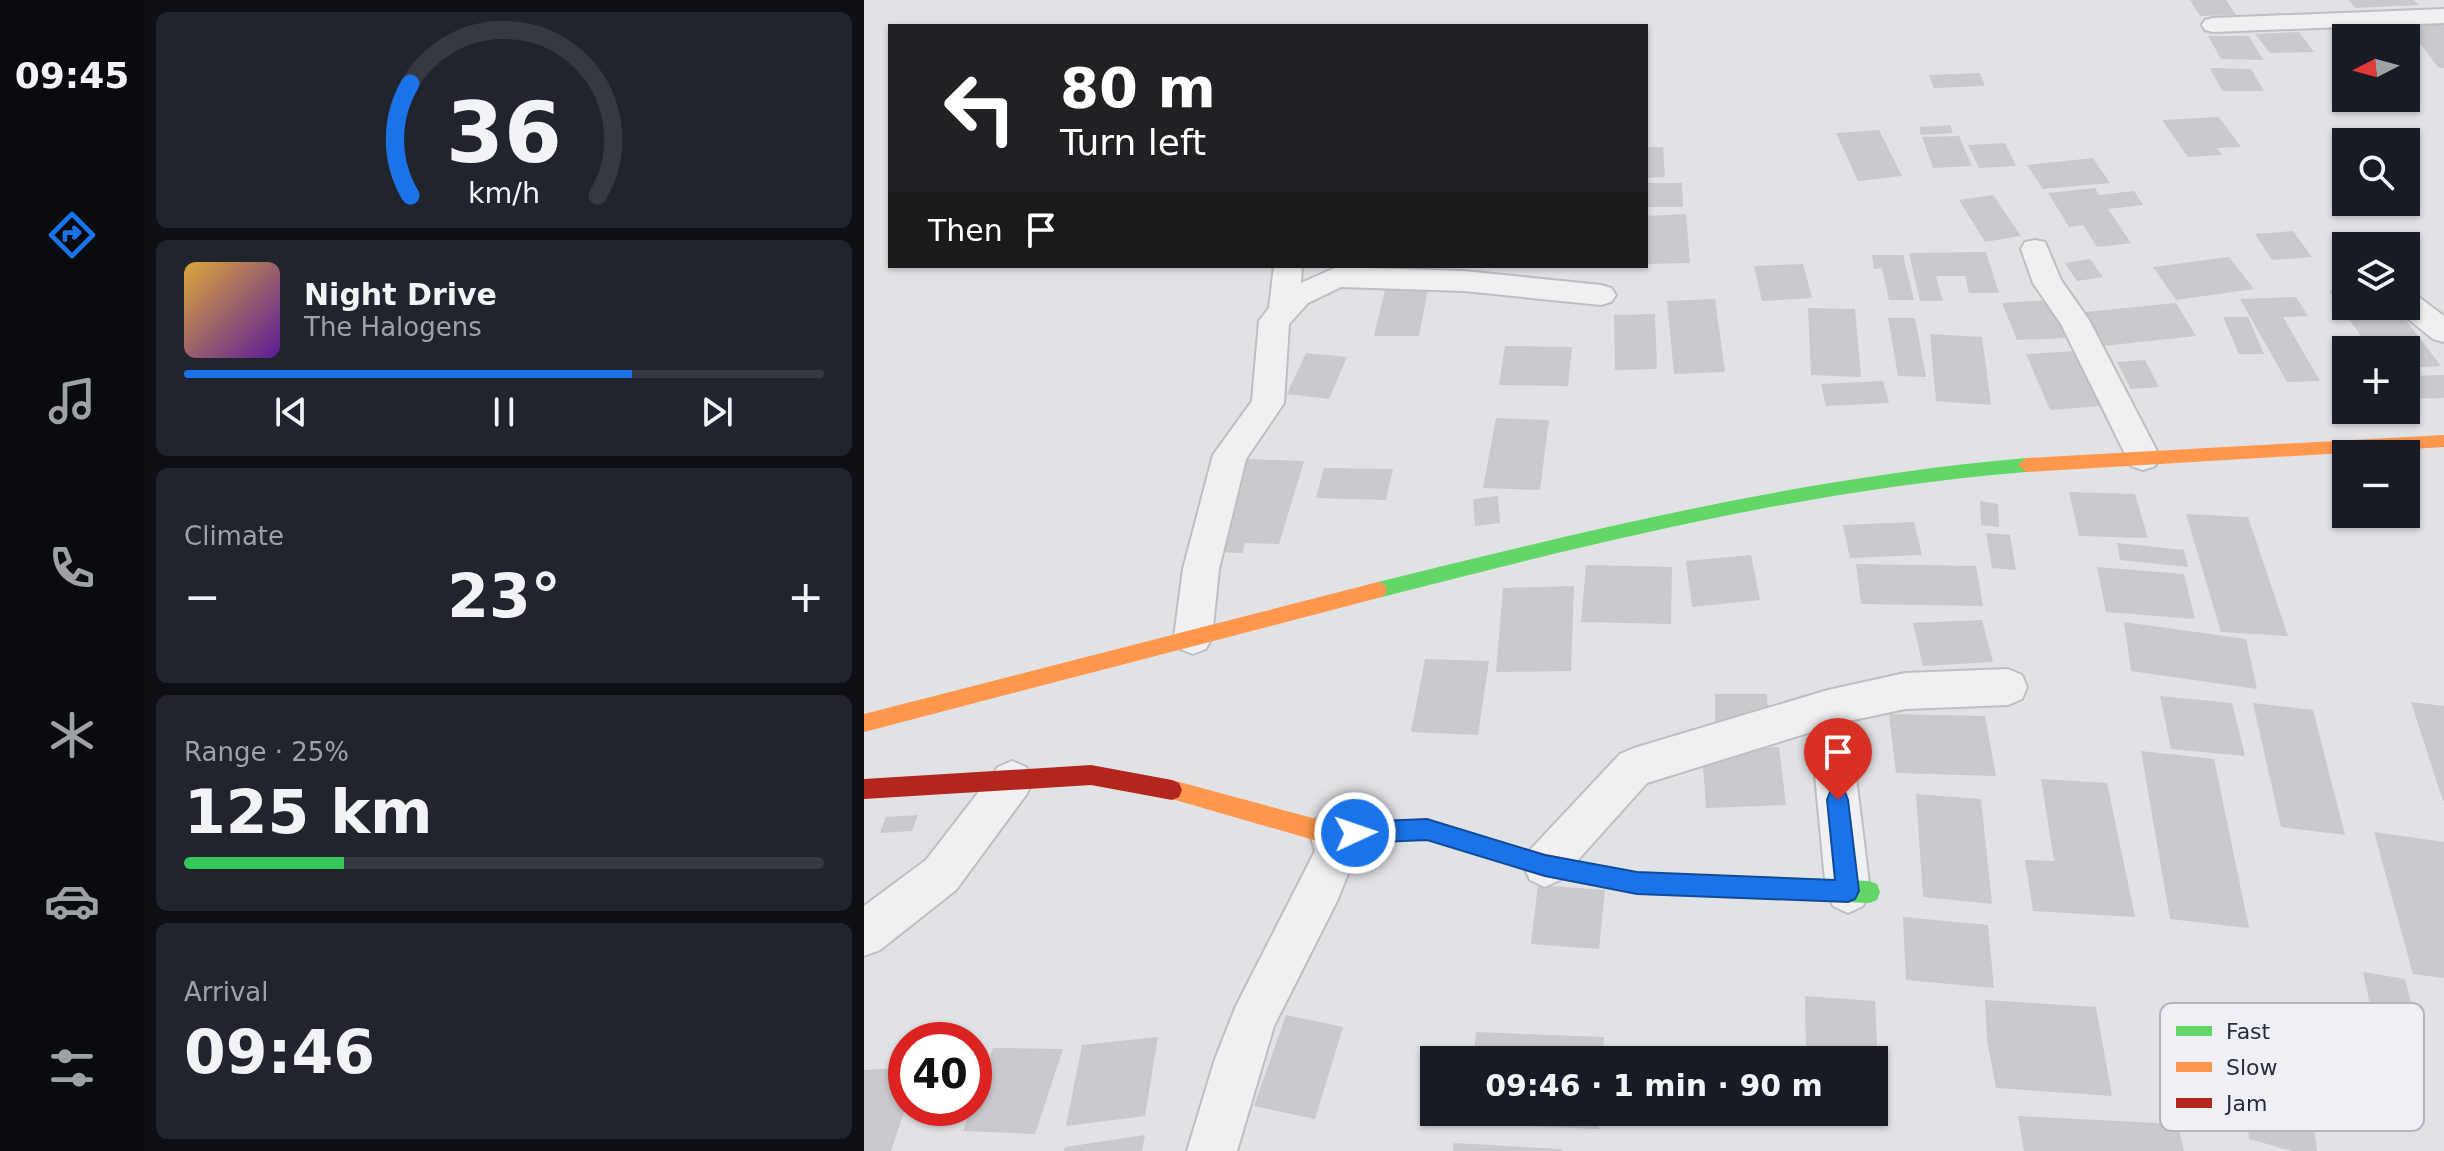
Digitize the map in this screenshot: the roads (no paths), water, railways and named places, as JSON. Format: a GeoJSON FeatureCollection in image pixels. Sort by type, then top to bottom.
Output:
{"type":"FeatureCollection","features":[{"type":"Feature","properties":{"kind":"street"},"geometry":{"type":"LineString","coordinates":[[2213,25],[2444,16]]}},
{"type":"Feature","properties":{"kind":"street"},"geometry":{"type":"LineString","coordinates":[[2035,249],[2047,283],[2074,320],[2143,457]]}},
{"type":"Feature","properties":{"kind":"street"},"geometry":{"type":"LineString","coordinates":[[1283,311],[1288,268]]}},
{"type":"Feature","properties":{"kind":"street"},"geometry":{"type":"LineString","coordinates":[[1193,637],[1201,569],[1230,455],[1268,403],[1274,321],[1298,296],[1337,277],[1464,281],[1601,295]]}},
{"type":"Feature","properties":{"kind":"street"},"geometry":{"type":"LineString","coordinates":[[2420,313],[2444,331]]}},
{"type":"Feature","properties":{"kind":"street"},"geometry":{"type":"LineString","coordinates":[[864,723],[1684,514],[1947,470],[2444,441]]}},
{"type":"Feature","properties":{"kind":"street"},"geometry":{"type":"LineString","coordinates":[[1545,865],[1634,768],[1828,708],[1905,691],[2008,687]]}},
{"type":"Feature","properties":{"kind":"street"},"geometry":{"type":"LineString","coordinates":[[864,789],[1091,775],[1188,793],[1331,834],[1427,830],[1545,865],[1637,883],[1858,892],[1828,708]]}},
{"type":"Feature","properties":{"kind":"street"},"geometry":{"type":"LineString","coordinates":[[864,934],[941,875],[1012,781]]}},
{"type":"Feature","properties":{"kind":"street"},"geometry":{"type":"LineString","coordinates":[[1212,1151],[1236,1062],[1260,1004],[1323,887],[1339,844],[1331,834]]}}]}
